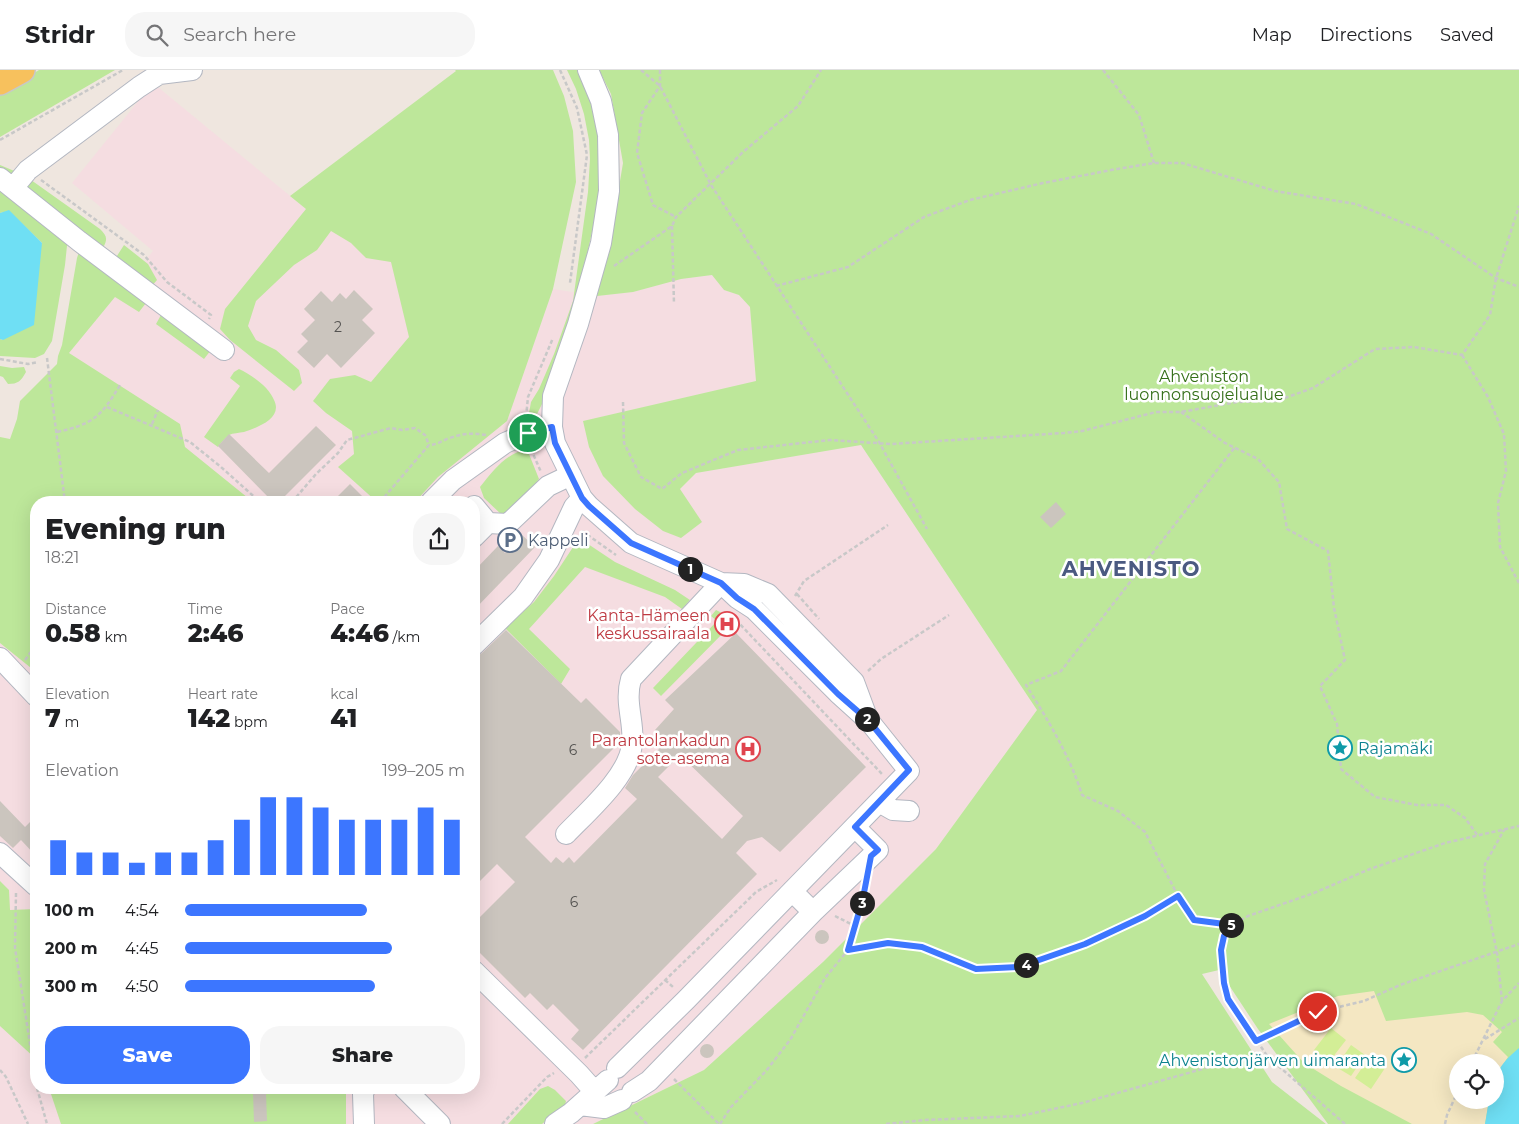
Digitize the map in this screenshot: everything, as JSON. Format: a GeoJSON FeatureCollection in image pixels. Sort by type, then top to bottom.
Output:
{"type":"FeatureCollection","features":[{"type":"Feature","properties":{"kind":"main road"},"geometry":{"type":"LineString","coordinates":[[0,82],[22,70]]}},
{"type":"Feature","properties":{"kind":"street"},"geometry":{"type":"LineString","coordinates":[[192,70],[159,74],[28,170],[7,183],[79,241],[224,350]]}},
{"type":"Feature","properties":{"kind":"street"},"geometry":{"type":"LineString","coordinates":[[555,1124],[580,1105],[606,1080],[909,770],[869,721],[838,694],[775,616],[768,594],[744,584],[721,583],[631,543],[582,498],[555,443],[552,427],[553,396],[578,324],[601,243],[610,191],[608,135],[601,101],[588,70]]}},
{"type":"Feature","properties":{"kind":"street"},"geometry":{"type":"LineString","coordinates":[[436,496],[453,480],[505,442],[528,433],[552,427]]}},
{"type":"Feature","properties":{"kind":"street"},"geometry":{"type":"LineString","coordinates":[[480,513],[488,523],[508,524],[548,486],[571,475]]}},
{"type":"Feature","properties":{"kind":"street"},"geometry":{"type":"LineString","coordinates":[[453,480],[466,496]]}},
{"type":"Feature","properties":{"kind":"street"},"geometry":{"type":"LineString","coordinates":[[480,639],[523,597],[549,560],[574,507],[582,498]]}},
{"type":"Feature","properties":{"kind":"street"},"geometry":{"type":"LineString","coordinates":[[480,531],[488,523]]}},
{"type":"Feature","properties":{"kind":"street"},"geometry":{"type":"LineString","coordinates":[[566,834],[620,776],[629,756],[633,744],[628,694],[631,679],[721,583]]}},
{"type":"Feature","properties":{"kind":"street"},"geometry":{"type":"LineString","coordinates":[[775,616],[854,682],[869,721]]}},
{"type":"Feature","properties":{"kind":"street"},"geometry":{"type":"LineString","coordinates":[[0,658],[30,690]]}},
{"type":"Feature","properties":{"kind":"street"},"geometry":{"type":"LineString","coordinates":[[879,802],[893,810],[908,811]]}},
{"type":"Feature","properties":{"kind":"street"},"geometry":{"type":"LineString","coordinates":[[580,1105],[604,1108],[627,1096],[649,1080],[815,910],[878,850],[855,827]]}},
{"type":"Feature","properties":{"kind":"street"},"geometry":{"type":"LineString","coordinates":[[0,853],[30,880]]}},
{"type":"Feature","properties":{"kind":"street"},"geometry":{"type":"LineString","coordinates":[[792,891],[815,910]]}},
{"type":"Feature","properties":{"kind":"street"},"geometry":{"type":"LineString","coordinates":[[480,977],[562,1068],[606,1080]]}},
{"type":"Feature","properties":{"kind":"street"},"geometry":{"type":"LineString","coordinates":[[363,1094],[364,1124]]}},
{"type":"Feature","properties":{"kind":"street"},"geometry":{"type":"LineString","coordinates":[[410,1094],[440,1124]]}},
{"type":"Feature","properties":{"kind":"path"},"geometry":{"type":"LineString","coordinates":[[0,140],[123,70]]}},
{"type":"Feature","properties":{"kind":"path"},"geometry":{"type":"LineString","coordinates":[[641,70],[660,86],[711,185],[879,442],[927,529]]}},
{"type":"Feature","properties":{"kind":"path"},"geometry":{"type":"LineString","coordinates":[[660,70],[660,86],[642,113],[637,152],[653,205],[676,217]]}},
{"type":"Feature","properties":{"kind":"path"},"geometry":{"type":"LineString","coordinates":[[674,304],[672,226],[676,217],[743,152],[798,106],[821,70]]}},
{"type":"Feature","properties":{"kind":"path"},"geometry":{"type":"LineString","coordinates":[[1103,70],[1139,115],[1154,163]]}},
{"type":"Feature","properties":{"kind":"path"},"geometry":{"type":"LineString","coordinates":[[776,286],[848,267],[924,217],[970,200],[1043,183],[1154,163],[1182,163],[1275,191],[1356,204],[1431,234],[1496,278],[1519,287]]}},
{"type":"Feature","properties":{"kind":"path"},"geometry":{"type":"LineString","coordinates":[[28,170],[144,255],[167,282],[211,315],[201,333]]}},
{"type":"Feature","properties":{"kind":"path"},"geometry":{"type":"LineString","coordinates":[[1462,355],[1490,315],[1496,278],[1519,206]]}},
{"type":"Feature","properties":{"kind":"path"},"geometry":{"type":"LineString","coordinates":[[615,264],[672,226]]}},
{"type":"Feature","properties":{"kind":"path"},"geometry":{"type":"LineString","coordinates":[[623,402],[624,443],[641,477],[662,489],[682,473],[738,450],[830,440],[891,444],[1082,431],[1156,412],[1181,412],[1237,402],[1276,401],[1313,388],[1375,349],[1414,347],[1462,355],[1488,397],[1504,434],[1506,471],[1498,503],[1500,547],[1519,583]]}},
{"type":"Feature","properties":{"kind":"path"},"geometry":{"type":"LineString","coordinates":[[47,358],[63,496]]}},
{"type":"Feature","properties":{"kind":"path"},"geometry":{"type":"LineString","coordinates":[[0,359],[28,364],[38,362]]}},
{"type":"Feature","properties":{"kind":"path"},"geometry":{"type":"LineString","coordinates":[[56,432],[87,423],[107,407],[120,386]]}},
{"type":"Feature","properties":{"kind":"path"},"geometry":{"type":"LineString","coordinates":[[107,407],[190,442],[253,496]]}},
{"type":"Feature","properties":{"kind":"path"},"geometry":{"type":"LineString","coordinates":[[152,425],[158,410]]}},
{"type":"Feature","properties":{"kind":"path"},"geometry":{"type":"LineString","coordinates":[[1181,412],[1225,443],[1258,459],[1279,482],[1287,529],[1328,550],[1334,608],[1345,660],[1320,686],[1337,724],[1341,769],[1375,797],[1417,805],[1446,805],[1465,818],[1478,836]]}},
{"type":"Feature","properties":{"kind":"path"},"geometry":{"type":"LineString","coordinates":[[297,496],[338,453],[347,440],[391,428],[402,430],[415,428],[425,435],[430,445]]}},
{"type":"Feature","properties":{"kind":"path"},"geometry":{"type":"LineString","coordinates":[[385,496],[430,445],[435,445],[452,437],[472,433],[489,435]]}},
{"type":"Feature","properties":{"kind":"path"},"geometry":{"type":"LineString","coordinates":[[1232,925],[1194,920],[1178,896],[1145,832],[1118,811],[1082,795],[1075,774],[1044,713],[1026,685],[1061,671],[1235,447]]}},
{"type":"Feature","properties":{"kind":"path"},"geometry":{"type":"LineString","coordinates":[[752,637],[797,594],[804,581],[888,525]]}},
{"type":"Feature","properties":{"kind":"path"},"geometry":{"type":"LineString","coordinates":[[854,682],[881,659],[949,615]]}},
{"type":"Feature","properties":{"kind":"path"},"geometry":{"type":"LineString","coordinates":[[1345,1124],[1268,1057],[1228,999],[1224,983],[1221,950],[1224,936],[1232,925],[1248,916],[1314,893],[1370,869],[1445,843],[1519,826]]}},
{"type":"Feature","properties":{"kind":"path"},"geometry":{"type":"LineString","coordinates":[[1502,1001],[1496,953],[1484,890],[1485,864],[1504,830]]}},
{"type":"Feature","properties":{"kind":"path"},"geometry":{"type":"LineString","coordinates":[[663,1067],[719,1124],[731,1107],[766,1071],[790,1040],[825,978],[848,950],[863,898],[871,856]]}},
{"type":"Feature","properties":{"kind":"path"},"geometry":{"type":"LineString","coordinates":[[16,891],[15,948],[30,1044]]}},
{"type":"Feature","properties":{"kind":"path"},"geometry":{"type":"LineString","coordinates":[[848,950],[888,943],[922,947],[976,969],[1019,967],[1085,944],[1145,916],[1178,896]]}},
{"type":"Feature","properties":{"kind":"path"},"geometry":{"type":"LineString","coordinates":[[815,910],[853,925],[848,950]]}},
{"type":"Feature","properties":{"kind":"path"},"geometry":{"type":"LineString","coordinates":[[1256,1041],[1318,1012],[1364,1001],[1400,985],[1519,944]]}},
{"type":"Feature","properties":{"kind":"path"},"geometry":{"type":"LineString","coordinates":[[1476,1054],[1502,1001],[1519,984]]}},
{"type":"Feature","properties":{"kind":"path"},"geometry":{"type":"LineString","coordinates":[[1484,1039],[1519,1018]]}},
{"type":"Feature","properties":{"kind":"path"},"geometry":{"type":"LineString","coordinates":[[886,1124],[925,1120],[1020,1116],[1082,1103],[1220,1064],[1268,1057]]}},
{"type":"Feature","properties":{"kind":"path"},"geometry":{"type":"LineString","coordinates":[[502,1124],[547,1077],[562,1068]]}},
{"type":"Feature","properties":{"kind":"path"},"geometry":{"type":"LineString","coordinates":[[0,1070],[6,1077],[28,1124]]}},
{"type":"Feature","properties":{"kind":"path"},"geometry":{"type":"LineString","coordinates":[[39,1094],[47,1124]]}},
{"type":"Feature","properties":{"kind":"path"},"geometry":{"type":"LineString","coordinates":[[1445,1124],[1450,1109]]}},
{"type":"Feature","properties":{"kind":"shaded area","name":"Kanta-Hämeen keskussairaala"},"geometry":{"type":"Polygon","coordinates":[[[153,83],[306,209],[388,247],[507,420],[553,289],[598,296],[633,292],[681,279],[712,275],[724,290],[739,295],[750,307],[756,381],[584,421],[680,489],[696,473],[861,445],[1037,710],[936,849],[823,962],[704,1070],[593,1124],[346,1124],[346,1094],[480,1094],[480,496],[227,496],[185,447],[69,353],[153,251],[72,183],[153,83]]]}},
{"type":"Feature","properties":{"kind":"shaded area"},"geometry":{"type":"Polygon","coordinates":[[[0,643],[30,667],[30,1094],[73,1094],[96,1124],[0,1124],[0,643]]]}},
{"type":"Feature","properties":{"kind":"green space"},"geometry":{"type":"Polygon","coordinates":[[[39,70],[115,70],[0,137],[0,94],[39,70]]]}},
{"type":"Feature","properties":{"kind":"green space"},"geometry":{"type":"Polygon","coordinates":[[[553,70],[564,96],[573,131],[576,182],[553,289],[507,421],[438,477],[421,496],[370,496],[338,467],[354,454],[352,431],[326,413],[313,401],[330,379],[355,375],[371,382],[409,337],[391,262],[366,258],[351,243],[331,231],[317,250],[294,265],[256,301],[248,326],[256,340],[276,350],[299,370],[302,383],[294,391],[230,340],[220,329],[225,309],[306,209],[290,196],[456,71],[553,70]]]}},
{"type":"Feature","properties":{"kind":"green space"},"geometry":{"type":"Polygon","coordinates":[[[567,70],[581,70],[592,101],[603,156],[599,200],[583,273],[564,335],[543,402],[537,414],[531,418],[529,413],[531,402],[539,389],[554,354],[573,301],[588,192],[589,140],[584,114],[576,89],[567,70]]]}},
{"type":"Feature","properties":{"kind":"green space","name":"Ahveniston luonnonsuojelualue"},"geometry":{"type":"Polygon","coordinates":[[[599,70],[1519,70],[1519,1124],[1328,1124],[1258,1029],[1219,970],[1202,974],[1272,1082],[1326,1124],[593,1124],[704,1070],[823,962],[936,849],[1037,710],[861,445],[696,473],[680,489],[702,522],[681,538],[663,531],[635,509],[603,476],[589,447],[583,421],[756,381],[750,307],[739,295],[724,290],[712,275],[681,279],[633,292],[597,296],[608,253],[623,163],[611,94],[599,70]]]}},
{"type":"Feature","properties":{"kind":"green space"},"geometry":{"type":"Polygon","coordinates":[[[0,165],[24,175],[100,229],[106,237],[104,246],[98,245],[0,171],[0,165]]]}},
{"type":"Feature","properties":{"kind":"green space"},"geometry":{"type":"Polygon","coordinates":[[[0,185],[68,236],[52,341],[44,354],[35,358],[0,356],[0,339],[3,340],[42,243],[9,211],[0,213],[0,185]]]}},
{"type":"Feature","properties":{"kind":"green space"},"geometry":{"type":"Polygon","coordinates":[[[124,245],[148,264],[157,280],[151,287],[115,259],[124,245]]]}},
{"type":"Feature","properties":{"kind":"green space"},"geometry":{"type":"Polygon","coordinates":[[[80,249],[146,303],[139,312],[115,297],[69,353],[180,424],[185,447],[246,496],[30,496],[30,667],[0,643],[0,437],[10,439],[17,419],[20,401],[57,364],[80,249]]]}},
{"type":"Feature","properties":{"kind":"green space"},"geometry":{"type":"Polygon","coordinates":[[[161,315],[211,350],[204,359],[156,324],[161,315]]]}},
{"type":"Feature","properties":{"kind":"green space"},"geometry":{"type":"Polygon","coordinates":[[[0,366],[24,367],[26,372],[19,381],[8,384],[0,376],[0,366]]]}},
{"type":"Feature","properties":{"kind":"green space"},"geometry":{"type":"Polygon","coordinates":[[[239,369],[254,378],[272,395],[276,406],[275,412],[268,421],[256,427],[229,435],[218,447],[204,437],[240,386],[230,378],[239,369]]]}},
{"type":"Feature","properties":{"kind":"green space"},"geometry":{"type":"Polygon","coordinates":[[[527,449],[539,479],[516,508],[503,516],[484,498],[480,487],[506,459],[519,451],[527,449]]]}},
{"type":"Feature","properties":{"kind":"green space"},"geometry":{"type":"Polygon","coordinates":[[[579,538],[615,562],[675,590],[690,600],[682,609],[665,597],[585,567],[529,629],[570,669],[561,684],[505,628],[534,602],[579,538]]]}},
{"type":"Feature","properties":{"kind":"green space"},"geometry":{"type":"Polygon","coordinates":[[[716,610],[726,615],[731,625],[661,696],[653,688],[717,621],[711,616],[716,610]]]}},
{"type":"Feature","properties":{"kind":"green space"},"geometry":{"type":"Polygon","coordinates":[[[0,881],[9,890],[10,910],[30,909],[30,1054],[0,1026],[0,881]]]}},
{"type":"Feature","properties":{"kind":"green space"},"geometry":{"type":"Polygon","coordinates":[[[1331,1028],[1346,1040],[1329,1062],[1314,1050],[1331,1028]]]}},
{"type":"Feature","properties":{"kind":"green space"},"geometry":{"type":"Polygon","coordinates":[[[1351,1045],[1365,1055],[1351,1076],[1336,1067],[1351,1045]]]}},
{"type":"Feature","properties":{"kind":"green space"},"geometry":{"type":"Polygon","coordinates":[[[1369,1058],[1385,1068],[1371,1089],[1355,1078],[1369,1058]]]}},
{"type":"Feature","properties":{"kind":"green space"},"geometry":{"type":"Polygon","coordinates":[[[548,1086],[566,1101],[565,1105],[542,1124],[508,1124],[540,1089],[548,1086]]]}},
{"type":"Feature","properties":{"kind":"green space"},"geometry":{"type":"Polygon","coordinates":[[[51,1094],[346,1094],[346,1124],[61,1124],[51,1094]]]}},
{"type":"Feature","properties":{"kind":"sand","name":"Ahvenistonjärven uimaranta"},"geometry":{"type":"Polygon","coordinates":[[[1374,991],[1386,1021],[1467,1012],[1483,1015],[1502,1032],[1493,1042],[1508,1057],[1504,1063],[1504,1054],[1449,1054],[1449,1109],[1488,1109],[1485,1124],[1412,1124],[1341,1086],[1304,1063],[1269,1024],[1338,996],[1374,991]]]}},
{"type":"Feature","properties":{"kind":"water"},"geometry":{"type":"Polygon","coordinates":[[[9,210],[42,243],[34,325],[3,340],[0,339],[0,213],[9,210]]]}},
{"type":"Feature","properties":{"kind":"water"},"geometry":{"type":"Polygon","coordinates":[[[1519,1048],[1519,1124],[1485,1124],[1488,1109],[1504,1109],[1504,1062],[1519,1048]]]}},
{"type":"Feature","properties":{"kind":"building"},"geometry":{"type":"Polygon","coordinates":[[[354,290],[373,309],[362,320],[375,333],[341,368],[327,354],[314,368],[297,352],[308,341],[301,334],[315,320],[304,309],[321,291],[332,302],[340,293],[346,299],[354,290]]]}},
{"type":"Feature","properties":{"kind":"building"},"geometry":{"type":"Polygon","coordinates":[[[316,426],[336,445],[285,496],[267,496],[218,446],[229,434],[269,473],[316,426]]]}},
{"type":"Feature","properties":{"kind":"building"},"geometry":{"type":"Polygon","coordinates":[[[350,484],[362,496],[338,496],[350,484]]]}},
{"type":"Feature","properties":{"kind":"building"},"geometry":{"type":"Polygon","coordinates":[[[1056,502],[1066,514],[1051,528],[1040,517],[1056,502]]]}},
{"type":"Feature","properties":{"kind":"building"},"geometry":{"type":"Polygon","coordinates":[[[522,535],[535,547],[480,604],[480,565],[498,546],[505,553],[522,535]]]}},
{"type":"Feature","properties":{"kind":"building"},"geometry":{"type":"Polygon","coordinates":[[[506,630],[581,703],[586,698],[620,732],[620,742],[525,837],[551,863],[556,857],[563,863],[569,857],[574,863],[637,799],[625,788],[633,775],[666,742],[655,730],[674,709],[665,700],[736,633],[866,767],[780,852],[762,837],[747,841],[736,853],[757,874],[583,1050],[571,1039],[579,1030],[553,1004],[547,1010],[530,993],[525,998],[480,953],[480,917],[515,882],[497,864],[480,881],[480,654],[506,630]],[[680,755],[658,777],[722,839],[743,816],[680,755]]]}},
{"type":"Feature","properties":{"kind":"building"},"geometry":{"type":"Polygon","coordinates":[[[0,801],[25,827],[30,822],[30,850],[21,840],[13,848],[0,836],[0,801]]]}},
{"type":"Feature","properties":{"kind":"building"},"geometry":{"type":"Polygon","coordinates":[[[819,930],[825,930],[829,937],[825,944],[819,944],[815,940],[815,934],[819,930]]]}},
{"type":"Feature","properties":{"kind":"building"},"geometry":{"type":"Polygon","coordinates":[[[704,1044],[710,1044],[714,1051],[710,1058],[704,1058],[700,1054],[700,1048],[704,1044]]]}},
{"type":"Feature","properties":{"kind":"building"},"geometry":{"type":"Polygon","coordinates":[[[253,1094],[266,1094],[267,1121],[254,1122],[253,1094]]]}},
{"type":"Feature","properties":{"kind":"place","name":"Kappeli"},"geometry":{"type":"Point","coordinates":[510,540]}},
{"type":"Feature","properties":{"kind":"place","name":"Kanta-Hämeen keskussairaala"},"geometry":{"type":"Point","coordinates":[727,624]}},
{"type":"Feature","properties":{"kind":"place","name":"Rajamäki"},"geometry":{"type":"Point","coordinates":[1340,748]}},
{"type":"Feature","properties":{"kind":"place","name":"Parantolankadun sote-asema"},"geometry":{"type":"Point","coordinates":[748,749]}},
{"type":"Feature","properties":{"kind":"place","name":"Ahvenistonjärven uimaranta"},"geometry":{"type":"Point","coordinates":[1404,1060]}},
{"type":"Feature","properties":{"kind":"district","name":"AHVENISTO"},"geometry":{"type":"Point","coordinates":[1131,568]}},
{"type":"Feature","properties":{"kind":"route"},"geometry":{"type":"LineString","coordinates":[[528,433],[552,427],[555,443],[582,498],[589,506],[631,543],[721,583],[737,598],[754,609],[838,694],[869,721],[909,770],[855,827],[878,850],[871,856],[863,898],[848,950],[888,943],[922,947],[976,969],[1019,967],[1085,944],[1145,916],[1178,896],[1194,920],[1232,925],[1224,936],[1221,950],[1224,983],[1228,999],[1256,1041],[1318,1012]]}}]}
